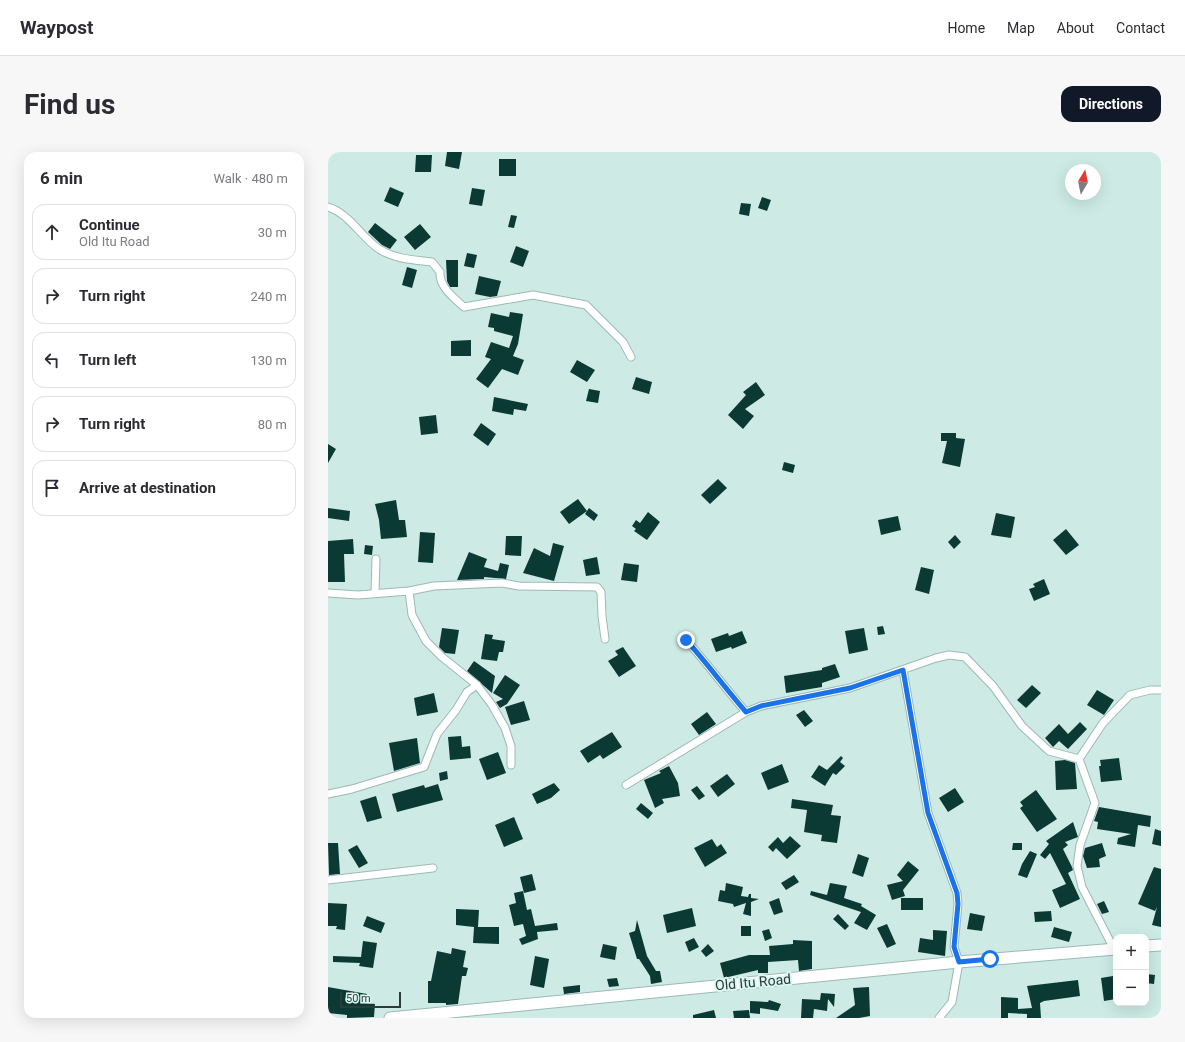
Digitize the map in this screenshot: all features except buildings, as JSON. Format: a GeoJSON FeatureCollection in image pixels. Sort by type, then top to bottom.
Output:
{"type":"FeatureCollection","features":[{"type":"Feature","properties":{"kind":"street"},"geometry":{"type":"LineString","coordinates":[[328,206],[335,208],[346,216],[357,230],[378,249],[399,257],[432,262],[440,272],[439,279],[444,288],[464,307],[533,295],[586,305],[623,342],[631,357]]}},
{"type":"Feature","properties":{"kind":"street"},"geometry":{"type":"LineString","coordinates":[[375,593],[376,559]]}},
{"type":"Feature","properties":{"kind":"street"},"geometry":{"type":"LineString","coordinates":[[328,593],[358,594],[408,591],[434,586],[502,583],[519,586],[597,588],[601,592],[605,639]]}},
{"type":"Feature","properties":{"kind":"street"},"geometry":{"type":"LineString","coordinates":[[408,591],[412,615],[426,641],[442,658],[477,685],[492,705],[505,728],[511,746],[511,765]]}},
{"type":"Feature","properties":{"kind":"street"},"geometry":{"type":"LineString","coordinates":[[686,640],[710,666],[726,689],[746,712]]}},
{"type":"Feature","properties":{"kind":"street"},"geometry":{"type":"LineString","coordinates":[[626,785],[746,712],[761,706],[850,688],[936,658],[950,655],[964,657],[993,686],[1022,726],[1050,751],[1079,759]]}},
{"type":"Feature","properties":{"kind":"street"},"geometry":{"type":"LineString","coordinates":[[903,670],[928,813],[957,893],[958,904],[954,947],[959,962],[952,1002],[939,1018]]}},
{"type":"Feature","properties":{"kind":"street"},"geometry":{"type":"LineString","coordinates":[[328,794],[352,789],[424,768],[437,734],[456,710],[467,692],[477,685]]}},
{"type":"Feature","properties":{"kind":"street"},"geometry":{"type":"LineString","coordinates":[[1079,759],[1103,723],[1130,696],[1150,690],[1161,690]]}},
{"type":"Feature","properties":{"kind":"street"},"geometry":{"type":"LineString","coordinates":[[1079,759],[1095,803],[1080,845],[1077,866],[1082,887],[1113,945]]}},
{"type":"Feature","properties":{"kind":"street"},"geometry":{"type":"LineString","coordinates":[[328,880],[434,868]]}},
{"type":"Feature","properties":{"kind":"street"},"geometry":{"type":"LineString","coordinates":[[1149,946],[1161,945]]}},
{"type":"Feature","properties":{"kind":"street","name":"Old Itu Road"},"geometry":{"type":"LineString","coordinates":[[390,1018],[959,962],[1113,949]]}},
{"type":"Feature","properties":{"kind":"route"},"geometry":{"type":"LineString","coordinates":[[686,640],[710,666],[726,689],[746,712],[761,706],[850,688],[903,670],[928,813],[957,893],[958,904],[954,947],[959,962],[990,959]]}}]}
